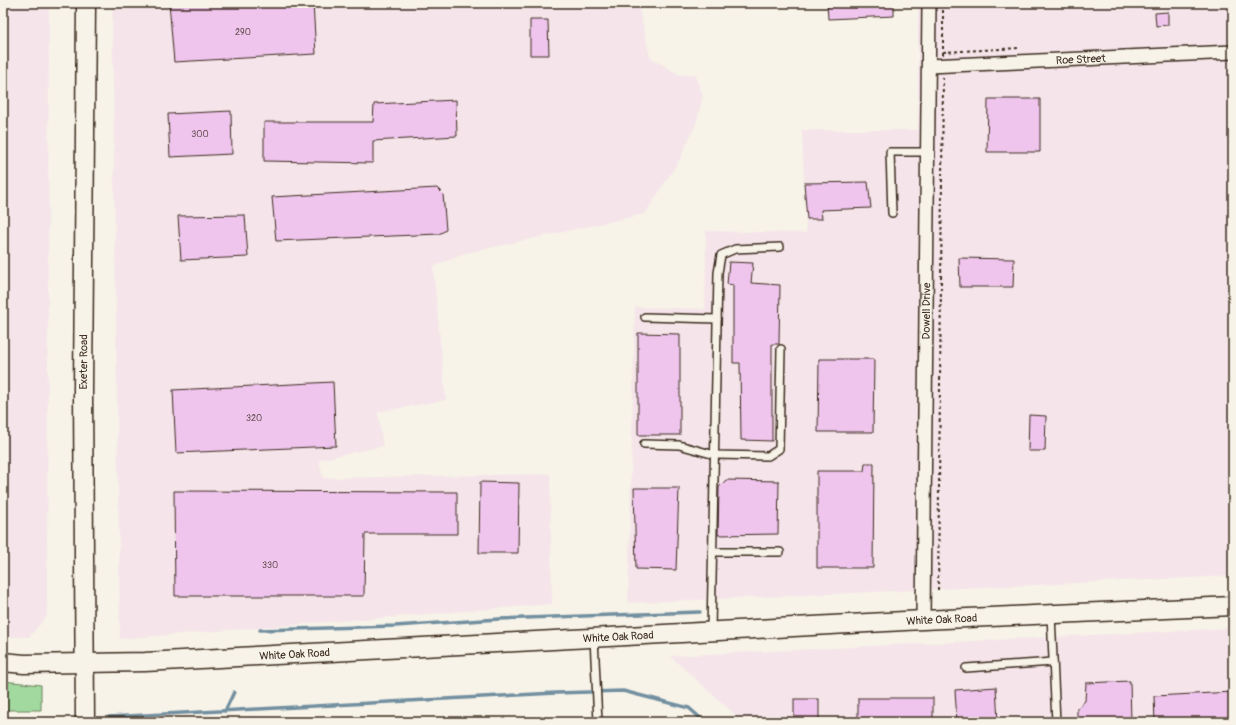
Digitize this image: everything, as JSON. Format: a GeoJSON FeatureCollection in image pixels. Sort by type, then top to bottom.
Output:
{"type":"FeatureCollection","features":[{"type":"Feature","properties":{"kind":"street","name":"Exeter Road"},"geometry":{"type":"LineString","coordinates":[[85,722],[83,421],[86,3]]}},
{"type":"Feature","properties":{"kind":"street","name":"Dowell Drive"},"geometry":{"type":"LineString","coordinates":[[923,620],[929,3]]}},
{"type":"Feature","properties":{"kind":"street","name":"Roe Street"},"geometry":{"type":"LineString","coordinates":[[929,66],[1233,52]]}},
{"type":"Feature","properties":{"kind":"street","name":"White Oak Road"},"geometry":{"type":"LineString","coordinates":[[3,662],[24,664],[145,662],[923,620],[1233,606]]}},
{"type":"Feature","properties":{"kind":"lane"},"geometry":{"type":"LineString","coordinates":[[892,213],[890,152],[928,152]]}},
{"type":"Feature","properties":{"kind":"lane"},"geometry":{"type":"LineString","coordinates":[[711,632],[718,273],[722,255],[734,249],[780,246]]}},
{"type":"Feature","properties":{"kind":"lane"},"geometry":{"type":"LineString","coordinates":[[645,317],[717,319]]}},
{"type":"Feature","properties":{"kind":"lane"},"geometry":{"type":"LineString","coordinates":[[644,444],[679,446],[715,455],[768,456],[779,449],[781,349]]}},
{"type":"Feature","properties":{"kind":"lane"},"geometry":{"type":"LineString","coordinates":[[712,552],[780,552]]}},
{"type":"Feature","properties":{"kind":"lane"},"geometry":{"type":"LineString","coordinates":[[1051,614],[1056,722]]}},
{"type":"Feature","properties":{"kind":"lane"},"geometry":{"type":"LineString","coordinates":[[594,638],[598,721]]}},
{"type":"Feature","properties":{"kind":"lane"},"geometry":{"type":"LineString","coordinates":[[966,668],[1053,662]]}},
{"type":"Feature","properties":{"kind":"path"},"geometry":{"type":"LineString","coordinates":[[938,590],[943,8]]}},
{"type":"Feature","properties":{"kind":"shaded area"},"geometry":{"type":"Polygon","coordinates":[[[3,3],[49,3],[47,616],[29,637],[3,637],[3,3]]]}},
{"type":"Feature","properties":{"kind":"shaded area"},"geometry":{"type":"Polygon","coordinates":[[[112,3],[647,3],[639,8],[650,57],[680,75],[695,74],[703,96],[696,124],[680,159],[645,214],[462,254],[433,267],[446,400],[378,412],[383,446],[319,460],[323,478],[550,474],[552,604],[120,639],[112,3]]]}},
{"type":"Feature","properties":{"kind":"shaded area"},"geometry":{"type":"Polygon","coordinates":[[[918,3],[1233,3],[1233,576],[628,603],[635,307],[705,309],[706,231],[806,233],[802,130],[918,130],[918,3]]]}},
{"type":"Feature","properties":{"kind":"shaded area"},"geometry":{"type":"Polygon","coordinates":[[[1233,628],[1233,722],[743,722],[670,656],[1233,628]]]}},
{"type":"Feature","properties":{"kind":"green space"},"geometry":{"type":"Polygon","coordinates":[[[3,681],[41,685],[41,710],[3,710],[3,681]]]}},
{"type":"Feature","properties":{"kind":"building"},"geometry":{"type":"Polygon","coordinates":[[[169,3],[313,3],[316,54],[174,62],[169,3]]]}},
{"type":"Feature","properties":{"kind":"building"},"geometry":{"type":"Polygon","coordinates":[[[827,3],[894,3],[894,16],[828,19],[827,3]]]}},
{"type":"Feature","properties":{"kind":"building"},"geometry":{"type":"Polygon","coordinates":[[[1168,12],[1168,25],[1156,26],[1155,13],[1168,12]]]}},
{"type":"Feature","properties":{"kind":"building"},"geometry":{"type":"Polygon","coordinates":[[[530,20],[548,20],[549,55],[530,55],[530,20]]]}},
{"type":"Feature","properties":{"kind":"building"},"geometry":{"type":"Polygon","coordinates":[[[988,99],[1040,99],[1040,152],[987,152],[988,99]]]}},
{"type":"Feature","properties":{"kind":"building"},"geometry":{"type":"Polygon","coordinates":[[[456,100],[457,136],[373,141],[373,163],[264,161],[264,122],[373,122],[374,104],[456,100]]]}},
{"type":"Feature","properties":{"kind":"building"},"geometry":{"type":"Polygon","coordinates":[[[231,111],[232,154],[170,157],[168,114],[231,111]]]}},
{"type":"Feature","properties":{"kind":"building"},"geometry":{"type":"Polygon","coordinates":[[[868,182],[871,208],[821,210],[822,219],[807,219],[804,183],[868,182]]]}},
{"type":"Feature","properties":{"kind":"building"},"geometry":{"type":"Polygon","coordinates":[[[437,188],[443,194],[446,230],[439,234],[276,241],[272,197],[437,188]]]}},
{"type":"Feature","properties":{"kind":"building"},"geometry":{"type":"Polygon","coordinates":[[[245,215],[248,257],[181,260],[178,216],[245,215]]]}},
{"type":"Feature","properties":{"kind":"building"},"geometry":{"type":"Polygon","coordinates":[[[959,258],[1014,259],[1013,287],[960,287],[959,258]]]}},
{"type":"Feature","properties":{"kind":"building"},"geometry":{"type":"Polygon","coordinates":[[[729,262],[753,263],[751,283],[780,285],[779,344],[772,344],[772,441],[741,440],[740,363],[733,363],[733,285],[727,284],[729,262]]]}},
{"type":"Feature","properties":{"kind":"building"},"geometry":{"type":"Polygon","coordinates":[[[638,333],[680,334],[680,435],[638,435],[638,333]]]}},
{"type":"Feature","properties":{"kind":"building"},"geometry":{"type":"Polygon","coordinates":[[[819,359],[874,359],[873,432],[818,432],[819,359]]]}},
{"type":"Feature","properties":{"kind":"building"},"geometry":{"type":"Polygon","coordinates":[[[333,382],[336,446],[176,453],[173,390],[333,382]]]}},
{"type":"Feature","properties":{"kind":"building"},"geometry":{"type":"Polygon","coordinates":[[[1029,415],[1046,416],[1045,451],[1028,451],[1029,415]]]}},
{"type":"Feature","properties":{"kind":"building"},"geometry":{"type":"Polygon","coordinates":[[[865,463],[874,463],[873,568],[817,568],[817,471],[864,471],[865,463]]]}},
{"type":"Feature","properties":{"kind":"building"},"geometry":{"type":"Polygon","coordinates":[[[726,480],[779,481],[778,534],[718,535],[719,487],[726,480]]]}},
{"type":"Feature","properties":{"kind":"building"},"geometry":{"type":"Polygon","coordinates":[[[480,482],[519,483],[518,553],[479,553],[480,482]]]}},
{"type":"Feature","properties":{"kind":"building"},"geometry":{"type":"Polygon","coordinates":[[[634,488],[679,488],[676,570],[636,569],[634,488]]]}},
{"type":"Feature","properties":{"kind":"building"},"geometry":{"type":"Polygon","coordinates":[[[174,491],[457,492],[457,534],[365,534],[364,596],[175,596],[174,491]]]}},
{"type":"Feature","properties":{"kind":"building"},"geometry":{"type":"Polygon","coordinates":[[[1130,681],[1131,722],[1077,722],[1077,708],[1085,701],[1086,683],[1130,681]]]}},
{"type":"Feature","properties":{"kind":"building"},"geometry":{"type":"Polygon","coordinates":[[[996,687],[998,722],[957,722],[955,690],[996,687]]]}},
{"type":"Feature","properties":{"kind":"building"},"geometry":{"type":"Polygon","coordinates":[[[1233,692],[1233,722],[1155,722],[1154,696],[1233,692]]]}},
{"type":"Feature","properties":{"kind":"building"},"geometry":{"type":"Polygon","coordinates":[[[858,698],[933,698],[933,722],[858,722],[858,698]]]}},
{"type":"Feature","properties":{"kind":"building"},"geometry":{"type":"Polygon","coordinates":[[[794,699],[819,699],[819,722],[794,722],[794,699]]]}},
{"type":"Feature","properties":{"kind":"waterway"},"geometry":{"type":"LineString","coordinates":[[260,630],[395,626],[499,619],[700,612]]}},
{"type":"Feature","properties":{"kind":"waterway"},"geometry":{"type":"LineString","coordinates":[[109,717],[556,693],[623,691],[689,708],[705,722]]}},
{"type":"Feature","properties":{"kind":"waterway"},"geometry":{"type":"LineString","coordinates":[[225,711],[234,692]]}},
{"type":"Feature","properties":{"kind":"waterway"},"geometry":{"type":"LineString","coordinates":[[3,721],[55,719]]}}]}
